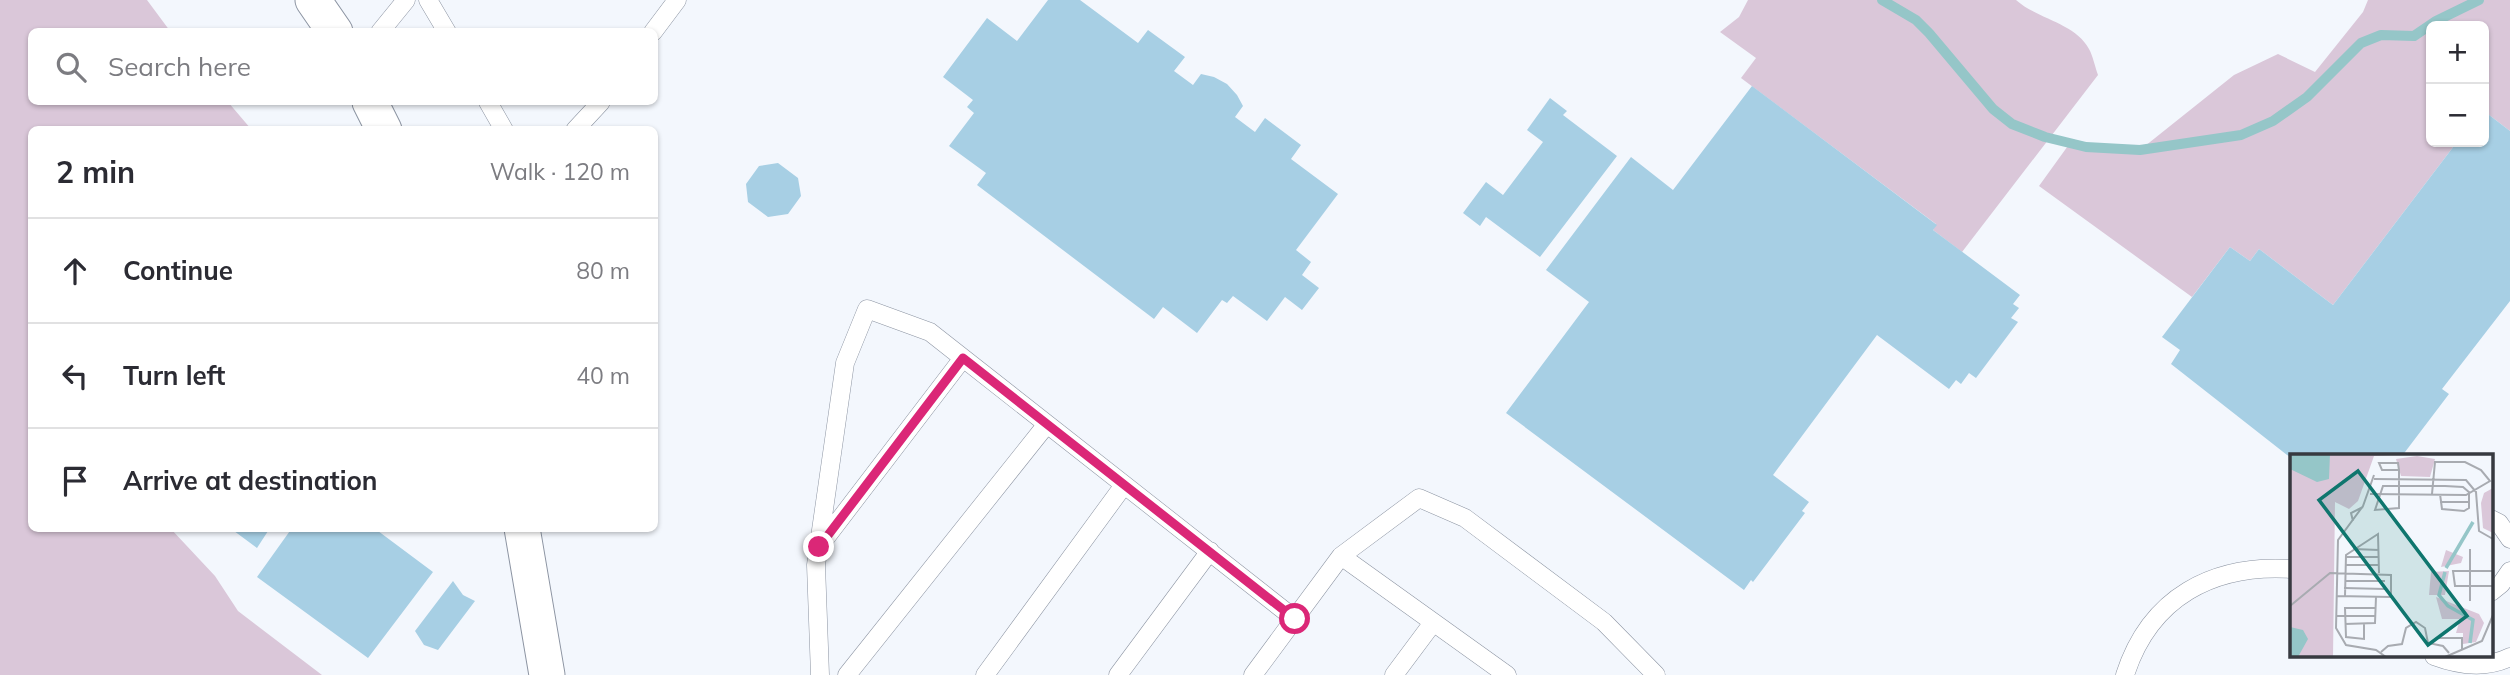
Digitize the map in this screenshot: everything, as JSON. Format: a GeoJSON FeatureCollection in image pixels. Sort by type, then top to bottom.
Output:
{"type":"FeatureCollection","features":[{"type":"Feature","properties":{"kind":"street"},"geometry":{"type":"LineString","coordinates":[[313,0],[332,28]]}},
{"type":"Feature","properties":{"kind":"street"},"geometry":{"type":"LineString","coordinates":[[372,105],[382,126]]}},
{"type":"Feature","properties":{"kind":"street"},"geometry":{"type":"LineString","coordinates":[[523,532],[547,675]]}},
{"type":"Feature","properties":{"kind":"lane"},"geometry":{"type":"LineString","coordinates":[[383,28],[406,0]]}},
{"type":"Feature","properties":{"kind":"lane"},"geometry":{"type":"LineString","coordinates":[[428,0],[445,28]]}},
{"type":"Feature","properties":{"kind":"lane"},"geometry":{"type":"LineString","coordinates":[[656,28],[677,0]]}},
{"type":"Feature","properties":{"kind":"lane"},"geometry":{"type":"LineString","coordinates":[[490,105],[502,126]]}},
{"type":"Feature","properties":{"kind":"lane"},"geometry":{"type":"LineString","coordinates":[[579,126],[598,105]]}},
{"type":"Feature","properties":{"kind":"lane"},"geometry":{"type":"LineString","coordinates":[[820,675],[816,565],[845,363],[866,309],[930,332],[1295,619]]}},
{"type":"Feature","properties":{"kind":"lane"},"geometry":{"type":"LineString","coordinates":[[819,547],[963,358]]}},
{"type":"Feature","properties":{"kind":"lane"},"geometry":{"type":"LineString","coordinates":[[847,675],[1047,424]]}},
{"type":"Feature","properties":{"kind":"lane"},"geometry":{"type":"LineString","coordinates":[[985,675],[1124,485]]}},
{"type":"Feature","properties":{"kind":"lane"},"geometry":{"type":"LineString","coordinates":[[1253,675],[1341,556],[1419,498],[1465,518],[1604,622],[1656,675]]}},
{"type":"Feature","properties":{"kind":"lane"},"geometry":{"type":"LineString","coordinates":[[2510,508],[2495,521],[2510,539]]}},
{"type":"Feature","properties":{"kind":"lane"},"geometry":{"type":"LineString","coordinates":[[1118,675],[1210,551]]}},
{"type":"Feature","properties":{"kind":"lane"},"geometry":{"type":"LineString","coordinates":[[1341,556],[1432,624],[1507,675]]}},
{"type":"Feature","properties":{"kind":"lane"},"geometry":{"type":"LineString","coordinates":[[2125,675],[2132,654],[2150,626],[2172,602],[2199,583],[2229,573],[2261,567],[2290,569]]}},
{"type":"Feature","properties":{"kind":"lane"},"geometry":{"type":"LineString","coordinates":[[2492,591],[2510,571]]}},
{"type":"Feature","properties":{"kind":"lane"},"geometry":{"type":"LineString","coordinates":[[1394,675],[1432,624]]}},
{"type":"Feature","properties":{"kind":"lane"},"geometry":{"type":"LineString","coordinates":[[2439,658],[2450,662],[2480,665],[2510,657]]}},
{"type":"Feature","properties":{"kind":"shaded area"},"geometry":{"type":"Polygon","coordinates":[[[0,0],[147,0],[168,28],[28,28],[28,105],[231,105],[248,126],[28,126],[28,532],[174,532],[215,576],[238,611],[322,675],[0,675],[0,0]]]}},
{"type":"Feature","properties":{"kind":"shaded area"},"geometry":{"type":"Polygon","coordinates":[[[1748,0],[2016,0],[2083,40],[2098,75],[1962,252],[1933,230],[1936,224],[1741,78],[1756,58],[1720,32],[1739,17],[1748,0]]]}},
{"type":"Feature","properties":{"kind":"shaded area"},"geometry":{"type":"Polygon","coordinates":[[[2368,0],[2510,0],[2510,131],[2489,115],[2489,21],[2426,21],[2426,147],[2453,147],[2333,305],[2259,249],[2250,261],[2230,247],[2192,297],[2039,186],[2070,143],[2086,147],[2140,150],[2234,75],[2278,54],[2315,72],[2363,12],[2368,0]]]}},
{"type":"Feature","properties":{"kind":"building"},"geometry":{"type":"Polygon","coordinates":[[[1048,0],[1080,0],[1138,43],[1148,30],[1185,57],[1174,71],[1193,85],[1201,74],[1227,84],[1243,106],[1235,117],[1255,132],[1265,118],[1301,145],[1291,159],[1338,194],[1296,250],[1311,262],[1302,275],[1319,288],[1302,310],[1285,297],[1267,321],[1233,296],[1227,303],[1222,300],[1197,333],[1163,307],[1154,319],[977,185],[986,173],[949,146],[974,113],[967,107],[973,100],[943,77],[987,18],[1017,41],[1048,0]]]}},
{"type":"Feature","properties":{"kind":"building"},"geometry":{"type":"Polygon","coordinates":[[[1752,86],[1937,225],[1933,230],[2020,295],[2013,304],[2019,308],[2011,318],[2018,322],[1976,378],[1969,373],[1961,384],[1956,380],[1949,389],[1877,335],[1773,475],[1809,502],[1802,511],[1805,513],[1744,590],[1506,413],[1589,302],[1546,270],[1631,157],[1673,190],[1752,86]]]}},
{"type":"Feature","properties":{"kind":"building"},"geometry":{"type":"Polygon","coordinates":[[[1550,98],[1567,111],[1563,115],[1617,156],[1540,257],[1486,217],[1480,226],[1463,213],[1486,182],[1503,195],[1543,142],[1527,130],[1550,98]]]}},
{"type":"Feature","properties":{"kind":"building"},"geometry":{"type":"Polygon","coordinates":[[[2489,115],[2510,131],[2510,301],[2442,389],[2449,394],[2404,454],[2290,454],[2290,457],[2171,364],[2180,350],[2162,337],[2230,247],[2250,261],[2259,249],[2333,305],[2453,147],[2489,147],[2489,115]]]}},
{"type":"Feature","properties":{"kind":"building"},"geometry":{"type":"Polygon","coordinates":[[[778,163],[798,178],[801,196],[788,214],[768,217],[748,202],[746,184],[759,166],[778,163]]]}},
{"type":"Feature","properties":{"kind":"building"},"geometry":{"type":"Polygon","coordinates":[[[235,532],[267,532],[257,548],[235,532]]]}},
{"type":"Feature","properties":{"kind":"building"},"geometry":{"type":"Polygon","coordinates":[[[289,532],[379,532],[433,572],[368,658],[257,577],[289,532]]]}},
{"type":"Feature","properties":{"kind":"building"},"geometry":{"type":"Polygon","coordinates":[[[453,581],[463,595],[475,601],[438,650],[424,645],[415,631],[453,581]]]}},
{"type":"Feature","properties":{"kind":"waterway"},"geometry":{"type":"LineString","coordinates":[[1882,0],[1916,20],[1993,109],[2012,124],[2045,137],[2086,147],[2140,150],[2241,135],[2273,121],[2307,97],[2361,43],[2381,35],[2414,36],[2436,21],[2479,0]]}},
{"type":"Feature","properties":{"kind":"route"},"geometry":{"type":"LineString","coordinates":[[819,547],[963,358],[1295,619]]}}]}
